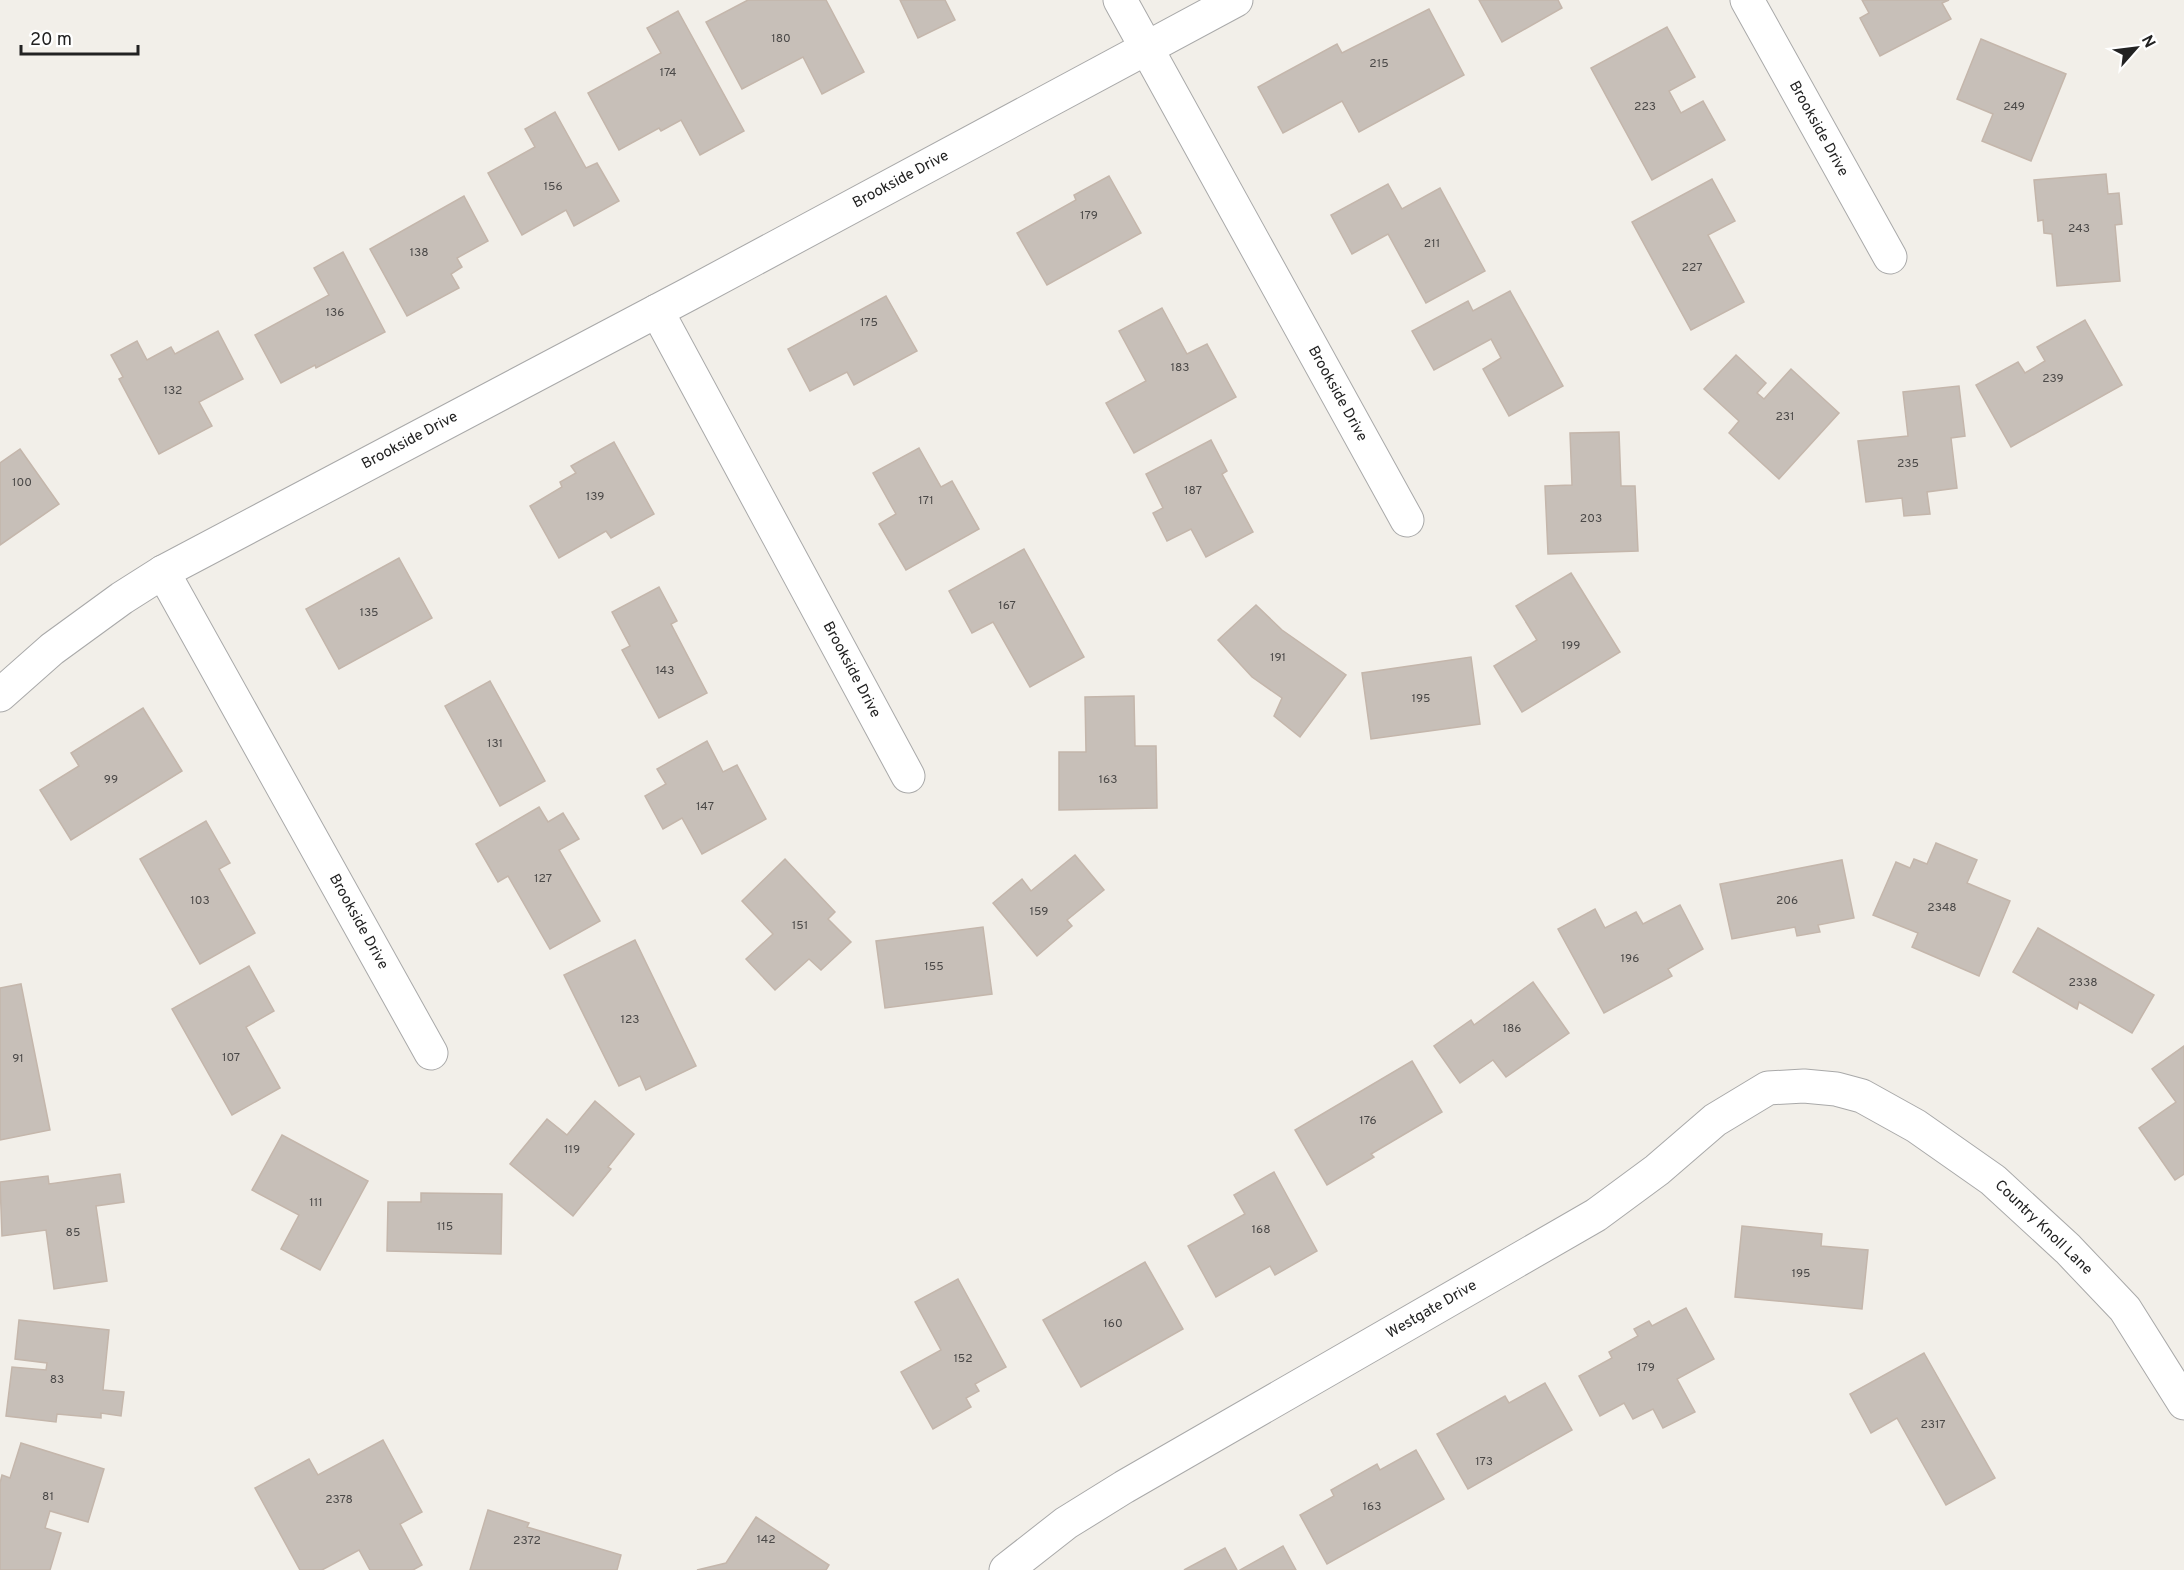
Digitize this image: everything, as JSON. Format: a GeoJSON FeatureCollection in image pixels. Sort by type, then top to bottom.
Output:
{"type":"FeatureCollection","features":[{"type":"Feature","properties":{"kind":"street","name":"Brookside Drive"},"geometry":{"type":"LineString","coordinates":[[1120,0],[1407,520]]}},
{"type":"Feature","properties":{"kind":"street","name":"Brookside Drive"},"geometry":{"type":"LineString","coordinates":[[0,695],[52,649],[122,598],[163,572],[657,311],[1236,0]]}},
{"type":"Feature","properties":{"kind":"street","name":"Brookside Drive"},"geometry":{"type":"LineString","coordinates":[[1748,0],[1890,257]]}},
{"type":"Feature","properties":{"kind":"street","name":"Brookside Drive"},"geometry":{"type":"LineString","coordinates":[[657,311],[908,776]]}},
{"type":"Feature","properties":{"kind":"street","name":"Brookside Drive"},"geometry":{"type":"LineString","coordinates":[[163,572],[431,1053]]}},
{"type":"Feature","properties":{"kind":"street","name":"Westgate Drive"},"geometry":{"type":"LineString","coordinates":[[1006,1570],[1066,1523],[1124,1488],[1596,1215],[1657,1170],[1715,1120],[1768,1088],[1804,1086],[1836,1089],[1862,1096]]}},
{"type":"Feature","properties":{"kind":"street","name":"Country Knoll Lane"},"geometry":{"type":"LineString","coordinates":[[1862,1096],[1916,1126],[1994,1180],[2068,1249],[2125,1309],[2184,1403]]}},
{"type":"Feature","properties":{"kind":"building"},"geometry":{"type":"Polygon","coordinates":[[[748,0],[826,0],[864,72],[822,94],[803,57],[742,89],[706,22],[748,0]]]}},
{"type":"Feature","properties":{"kind":"building"},"geometry":{"type":"Polygon","coordinates":[[[900,0],[945,0],[955,20],[918,38],[900,0]]]}},
{"type":"Feature","properties":{"kind":"building"},"geometry":{"type":"Polygon","coordinates":[[[1479,0],[1558,0],[1562,8],[1502,42],[1479,0]]]}},
{"type":"Feature","properties":{"kind":"building"},"geometry":{"type":"Polygon","coordinates":[[[1862,0],[1949,0],[1942,3],[1951,19],[1880,56],[1860,18],[1869,13],[1862,0]]]}},
{"type":"Feature","properties":{"kind":"building"},"geometry":{"type":"Polygon","coordinates":[[[1429,9],[1464,75],[1359,132],[1342,101],[1283,133],[1258,87],[1337,44],[1342,53],[1429,9]]]}},
{"type":"Feature","properties":{"kind":"building"},"geometry":{"type":"Polygon","coordinates":[[[678,11],[744,131],[700,155],[681,120],[661,131],[659,128],[619,150],[588,93],[661,53],[647,28],[678,11]]]}},
{"type":"Feature","properties":{"kind":"building"},"geometry":{"type":"Polygon","coordinates":[[[1667,27],[1695,77],[1669,91],[1681,113],[1703,101],[1725,140],[1652,180],[1591,68],[1667,27]]]}},
{"type":"Feature","properties":{"kind":"building"},"geometry":{"type":"Polygon","coordinates":[[[1981,39],[2066,74],[2031,161],[1982,141],[1993,114],[1957,99],[1981,39]]]}},
{"type":"Feature","properties":{"kind":"building"},"geometry":{"type":"Polygon","coordinates":[[[555,112],[586,168],[597,163],[619,201],[574,226],[566,210],[522,235],[488,173],[535,147],[525,129],[555,112]]]}},
{"type":"Feature","properties":{"kind":"building"},"geometry":{"type":"Polygon","coordinates":[[[2106,174],[2108,194],[2119,193],[2122,224],[2115,225],[2120,281],[2057,286],[2052,234],[2044,233],[2043,220],[2038,221],[2034,180],[2106,174]]]}},
{"type":"Feature","properties":{"kind":"building"},"geometry":{"type":"Polygon","coordinates":[[[1109,176],[1141,233],[1047,285],[1017,233],[1076,200],[1074,195],[1109,176]]]}},
{"type":"Feature","properties":{"kind":"building"},"geometry":{"type":"Polygon","coordinates":[[[1712,179],[1735,221],[1708,235],[1744,302],[1691,330],[1632,222],[1712,179]]]}},
{"type":"Feature","properties":{"kind":"building"},"geometry":{"type":"Polygon","coordinates":[[[1388,184],[1402,209],[1440,188],[1485,271],[1426,303],[1388,234],[1352,254],[1331,215],[1388,184]]]}},
{"type":"Feature","properties":{"kind":"building"},"geometry":{"type":"Polygon","coordinates":[[[464,196],[488,241],[457,258],[462,267],[451,274],[459,288],[407,316],[370,249],[464,196]]]}},
{"type":"Feature","properties":{"kind":"building"},"geometry":{"type":"Polygon","coordinates":[[[343,252],[385,332],[316,368],[315,365],[281,383],[255,335],[329,295],[314,268],[343,252]]]}},
{"type":"Feature","properties":{"kind":"building"},"geometry":{"type":"Polygon","coordinates":[[[1510,291],[1563,386],[1509,416],[1483,369],[1501,358],[1491,339],[1434,370],[1412,331],[1468,301],[1473,311],[1510,291]]]}},
{"type":"Feature","properties":{"kind":"building"},"geometry":{"type":"Polygon","coordinates":[[[886,296],[917,351],[854,385],[847,372],[810,391],[788,349],[886,296]]]}},
{"type":"Feature","properties":{"kind":"building"},"geometry":{"type":"Polygon","coordinates":[[[1162,308],[1187,354],[1207,344],[1236,397],[1134,453],[1106,403],[1146,381],[1119,331],[1162,308]]]}},
{"type":"Feature","properties":{"kind":"building"},"geometry":{"type":"Polygon","coordinates":[[[2085,320],[2122,385],[2011,447],[1976,385],[2018,362],[2025,373],[2045,361],[2037,347],[2085,320]]]}},
{"type":"Feature","properties":{"kind":"building"},"geometry":{"type":"Polygon","coordinates":[[[218,331],[243,379],[199,402],[212,426],[159,454],[119,379],[123,377],[111,355],[137,341],[147,360],[171,347],[175,354],[218,331]]]}},
{"type":"Feature","properties":{"kind":"building"},"geometry":{"type":"Polygon","coordinates":[[[1736,355],[1766,383],[1757,393],[1764,399],[1791,369],[1839,413],[1779,479],[1729,433],[1739,421],[1704,389],[1736,355]]]}},
{"type":"Feature","properties":{"kind":"building"},"geometry":{"type":"Polygon","coordinates":[[[1959,386],[1965,436],[1951,438],[1957,488],[1927,492],[1930,514],[1904,516],[1902,498],[1866,502],[1858,441],[1908,436],[1903,392],[1959,386]]]}},
{"type":"Feature","properties":{"kind":"building"},"geometry":{"type":"Polygon","coordinates":[[[1619,432],[1621,486],[1635,486],[1638,551],[1548,554],[1545,486],[1572,485],[1570,433],[1619,432]]]}},
{"type":"Feature","properties":{"kind":"building"},"geometry":{"type":"Polygon","coordinates":[[[1211,440],[1227,471],[1222,474],[1253,532],[1206,557],[1191,529],[1167,541],[1153,513],[1163,508],[1146,474],[1211,440]]]}},
{"type":"Feature","properties":{"kind":"building"},"geometry":{"type":"Polygon","coordinates":[[[614,442],[654,514],[611,538],[606,531],[559,558],[530,506],[562,487],[560,482],[576,473],[571,466],[614,442]]]}},
{"type":"Feature","properties":{"kind":"building"},"geometry":{"type":"Polygon","coordinates":[[[919,448],[941,487],[952,481],[979,529],[906,570],[879,524],[896,514],[873,473],[919,448]]]}},
{"type":"Feature","properties":{"kind":"building"},"geometry":{"type":"Polygon","coordinates":[[[20,449],[59,504],[0,545],[0,463],[20,449]]]}},
{"type":"Feature","properties":{"kind":"building"},"geometry":{"type":"Polygon","coordinates":[[[1024,549],[1084,657],[1030,687],[993,622],[972,633],[949,591],[1024,549]]]}},
{"type":"Feature","properties":{"kind":"building"},"geometry":{"type":"Polygon","coordinates":[[[399,558],[432,618],[339,669],[306,609],[399,558]]]}},
{"type":"Feature","properties":{"kind":"building"},"geometry":{"type":"Polygon","coordinates":[[[1571,573],[1620,652],[1522,712],[1494,666],[1537,640],[1516,606],[1571,573]]]}},
{"type":"Feature","properties":{"kind":"building"},"geometry":{"type":"Polygon","coordinates":[[[659,587],[677,621],[671,624],[707,693],[659,718],[622,650],[630,646],[612,612],[659,587]]]}},
{"type":"Feature","properties":{"kind":"building"},"geometry":{"type":"Polygon","coordinates":[[[1256,605],[1282,630],[1346,675],[1300,737],[1274,716],[1282,698],[1252,677],[1218,640],[1256,605]]]}},
{"type":"Feature","properties":{"kind":"building"},"geometry":{"type":"Polygon","coordinates":[[[1471,657],[1480,724],[1371,739],[1362,673],[1471,657]]]}},
{"type":"Feature","properties":{"kind":"building"},"geometry":{"type":"Polygon","coordinates":[[[490,681],[545,781],[500,806],[445,706],[490,681]]]}},
{"type":"Feature","properties":{"kind":"building"},"geometry":{"type":"Polygon","coordinates":[[[1134,696],[1135,746],[1156,746],[1157,808],[1059,810],[1059,752],[1086,752],[1085,697],[1134,696]]]}},
{"type":"Feature","properties":{"kind":"building"},"geometry":{"type":"Polygon","coordinates":[[[143,708],[182,771],[71,840],[40,790],[79,766],[71,753],[143,708]]]}},
{"type":"Feature","properties":{"kind":"building"},"geometry":{"type":"Polygon","coordinates":[[[707,741],[723,772],[737,765],[766,819],[702,854],[682,818],[663,829],[645,796],[666,784],[657,769],[707,741]]]}},
{"type":"Feature","properties":{"kind":"building"},"geometry":{"type":"Polygon","coordinates":[[[539,807],[548,822],[563,813],[579,839],[559,850],[600,921],[550,949],[508,876],[498,882],[476,844],[539,807]]]}},
{"type":"Feature","properties":{"kind":"building"},"geometry":{"type":"Polygon","coordinates":[[[206,821],[230,863],[219,869],[255,933],[200,964],[140,859],[206,821]]]}},
{"type":"Feature","properties":{"kind":"building"},"geometry":{"type":"Polygon","coordinates":[[[1936,843],[1977,860],[1967,883],[2010,901],[1979,976],[1912,947],[1918,933],[1873,915],[1896,862],[1910,868],[1914,859],[1927,864],[1936,843]]]}},
{"type":"Feature","properties":{"kind":"building"},"geometry":{"type":"Polygon","coordinates":[[[1075,855],[1104,890],[1067,920],[1072,926],[1037,956],[993,903],[1022,879],[1031,891],[1075,855]]]}},
{"type":"Feature","properties":{"kind":"building"},"geometry":{"type":"Polygon","coordinates":[[[785,859],[835,912],[828,919],[851,942],[821,970],[809,959],[775,990],[746,959],[773,934],[742,901],[785,859]]]}},
{"type":"Feature","properties":{"kind":"building"},"geometry":{"type":"Polygon","coordinates":[[[1842,860],[1854,918],[1818,925],[1820,932],[1797,936],[1795,927],[1732,939],[1720,884],[1842,860]]]}},
{"type":"Feature","properties":{"kind":"building"},"geometry":{"type":"Polygon","coordinates":[[[1680,905],[1703,949],[1668,969],[1672,976],[1604,1013],[1558,929],[1595,909],[1605,928],[1636,912],[1643,924],[1680,905]]]}},
{"type":"Feature","properties":{"kind":"building"},"geometry":{"type":"Polygon","coordinates":[[[983,927],[992,994],[885,1008],[876,941],[983,927]]]}},
{"type":"Feature","properties":{"kind":"building"},"geometry":{"type":"Polygon","coordinates":[[[2038,928],[2154,995],[2132,1033],[2079,1002],[2077,1009],[2013,972],[2038,928]]]}},
{"type":"Feature","properties":{"kind":"building"},"geometry":{"type":"Polygon","coordinates":[[[635,940],[696,1066],[646,1090],[640,1076],[619,1086],[564,975],[635,940]]]}},
{"type":"Feature","properties":{"kind":"building"},"geometry":{"type":"Polygon","coordinates":[[[249,966],[274,1011],[246,1027],[280,1088],[232,1115],[172,1009],[249,966]]]}},
{"type":"Feature","properties":{"kind":"building"},"geometry":{"type":"Polygon","coordinates":[[[1533,982],[1569,1033],[1506,1077],[1493,1060],[1460,1083],[1434,1046],[1471,1020],[1474,1025],[1533,982]]]}},
{"type":"Feature","properties":{"kind":"building"},"geometry":{"type":"Polygon","coordinates":[[[21,984],[50,1130],[0,1140],[0,988],[21,984]]]}},
{"type":"Feature","properties":{"kind":"building"},"geometry":{"type":"Polygon","coordinates":[[[2184,1046],[2184,1174],[2175,1180],[2139,1128],[2176,1102],[2152,1069],[2184,1046]]]}},
{"type":"Feature","properties":{"kind":"building"},"geometry":{"type":"Polygon","coordinates":[[[1412,1061],[1442,1112],[1371,1154],[1374,1157],[1327,1185],[1295,1130],[1412,1061]]]}},
{"type":"Feature","properties":{"kind":"building"},"geometry":{"type":"Polygon","coordinates":[[[595,1101],[634,1134],[608,1167],[611,1169],[573,1216],[510,1164],[547,1119],[567,1135],[595,1101]]]}},
{"type":"Feature","properties":{"kind":"building"},"geometry":{"type":"Polygon","coordinates":[[[282,1135],[368,1181],[320,1270],[281,1249],[299,1215],[252,1190],[282,1135]]]}},
{"type":"Feature","properties":{"kind":"building"},"geometry":{"type":"Polygon","coordinates":[[[1274,1172],[1317,1251],[1275,1275],[1270,1266],[1216,1297],[1188,1246],[1245,1214],[1234,1195],[1274,1172]]]}},
{"type":"Feature","properties":{"kind":"building"},"geometry":{"type":"Polygon","coordinates":[[[120,1174],[124,1202],[96,1206],[107,1281],[54,1289],[46,1230],[2,1236],[0,1182],[48,1176],[49,1184],[120,1174]]]}},
{"type":"Feature","properties":{"kind":"building"},"geometry":{"type":"Polygon","coordinates":[[[421,1193],[502,1194],[501,1254],[387,1251],[388,1202],[421,1202],[421,1193]]]}},
{"type":"Feature","properties":{"kind":"building"},"geometry":{"type":"Polygon","coordinates":[[[1742,1226],[1822,1234],[1821,1246],[1868,1250],[1862,1309],[1735,1297],[1742,1226]]]}},
{"type":"Feature","properties":{"kind":"building"},"geometry":{"type":"Polygon","coordinates":[[[1145,1262],[1183,1329],[1081,1387],[1043,1320],[1145,1262]]]}},
{"type":"Feature","properties":{"kind":"building"},"geometry":{"type":"Polygon","coordinates":[[[958,1279],[1006,1367],[975,1384],[979,1391],[966,1398],[971,1407],[933,1429],[901,1372],[941,1350],[915,1302],[958,1279]]]}},
{"type":"Feature","properties":{"kind":"building"},"geometry":{"type":"Polygon","coordinates":[[[1686,1308],[1714,1359],[1677,1379],[1695,1412],[1663,1428],[1653,1409],[1633,1419],[1624,1403],[1600,1416],[1579,1376],[1612,1358],[1609,1352],[1638,1336],[1634,1329],[1649,1321],[1652,1326],[1686,1308]]]}},
{"type":"Feature","properties":{"kind":"building"},"geometry":{"type":"Polygon","coordinates":[[[19,1320],[109,1330],[103,1390],[124,1392],[121,1416],[101,1413],[101,1418],[57,1414],[56,1422],[6,1416],[12,1367],[46,1370],[47,1363],[15,1359],[19,1320]]]}},
{"type":"Feature","properties":{"kind":"building"},"geometry":{"type":"Polygon","coordinates":[[[1924,1353],[1995,1478],[1946,1505],[1897,1418],[1871,1433],[1850,1394],[1924,1353]]]}},
{"type":"Feature","properties":{"kind":"building"},"geometry":{"type":"Polygon","coordinates":[[[1545,1383],[1572,1430],[1468,1489],[1437,1434],[1505,1396],[1509,1403],[1545,1383]]]}},
{"type":"Feature","properties":{"kind":"building"},"geometry":{"type":"Polygon","coordinates":[[[383,1440],[422,1512],[400,1524],[422,1565],[413,1570],[370,1570],[359,1550],[322,1570],[300,1570],[255,1488],[309,1459],[318,1475],[383,1440]]]}},
{"type":"Feature","properties":{"kind":"building"},"geometry":{"type":"Polygon","coordinates":[[[21,1443],[104,1469],[88,1522],[50,1511],[45,1528],[61,1533],[50,1570],[0,1570],[0,1483],[2,1475],[10,1478],[21,1443]]]}},
{"type":"Feature","properties":{"kind":"building"},"geometry":{"type":"Polygon","coordinates":[[[1416,1450],[1444,1499],[1327,1564],[1300,1515],[1334,1496],[1331,1490],[1377,1464],[1380,1470],[1416,1450]]]}},
{"type":"Feature","properties":{"kind":"building"},"geometry":{"type":"Polygon","coordinates":[[[488,1510],[529,1523],[527,1527],[621,1555],[617,1570],[470,1570],[488,1510]]]}},
{"type":"Feature","properties":{"kind":"building"},"geometry":{"type":"Polygon","coordinates":[[[756,1517],[829,1565],[826,1570],[697,1570],[726,1563],[756,1517]]]}},
{"type":"Feature","properties":{"kind":"building"},"geometry":{"type":"Polygon","coordinates":[[[1283,1546],[1296,1570],[1240,1570],[1283,1546]]]}},
{"type":"Feature","properties":{"kind":"building"},"geometry":{"type":"Polygon","coordinates":[[[1225,1548],[1237,1570],[1184,1570],[1225,1548]]]}}]}
